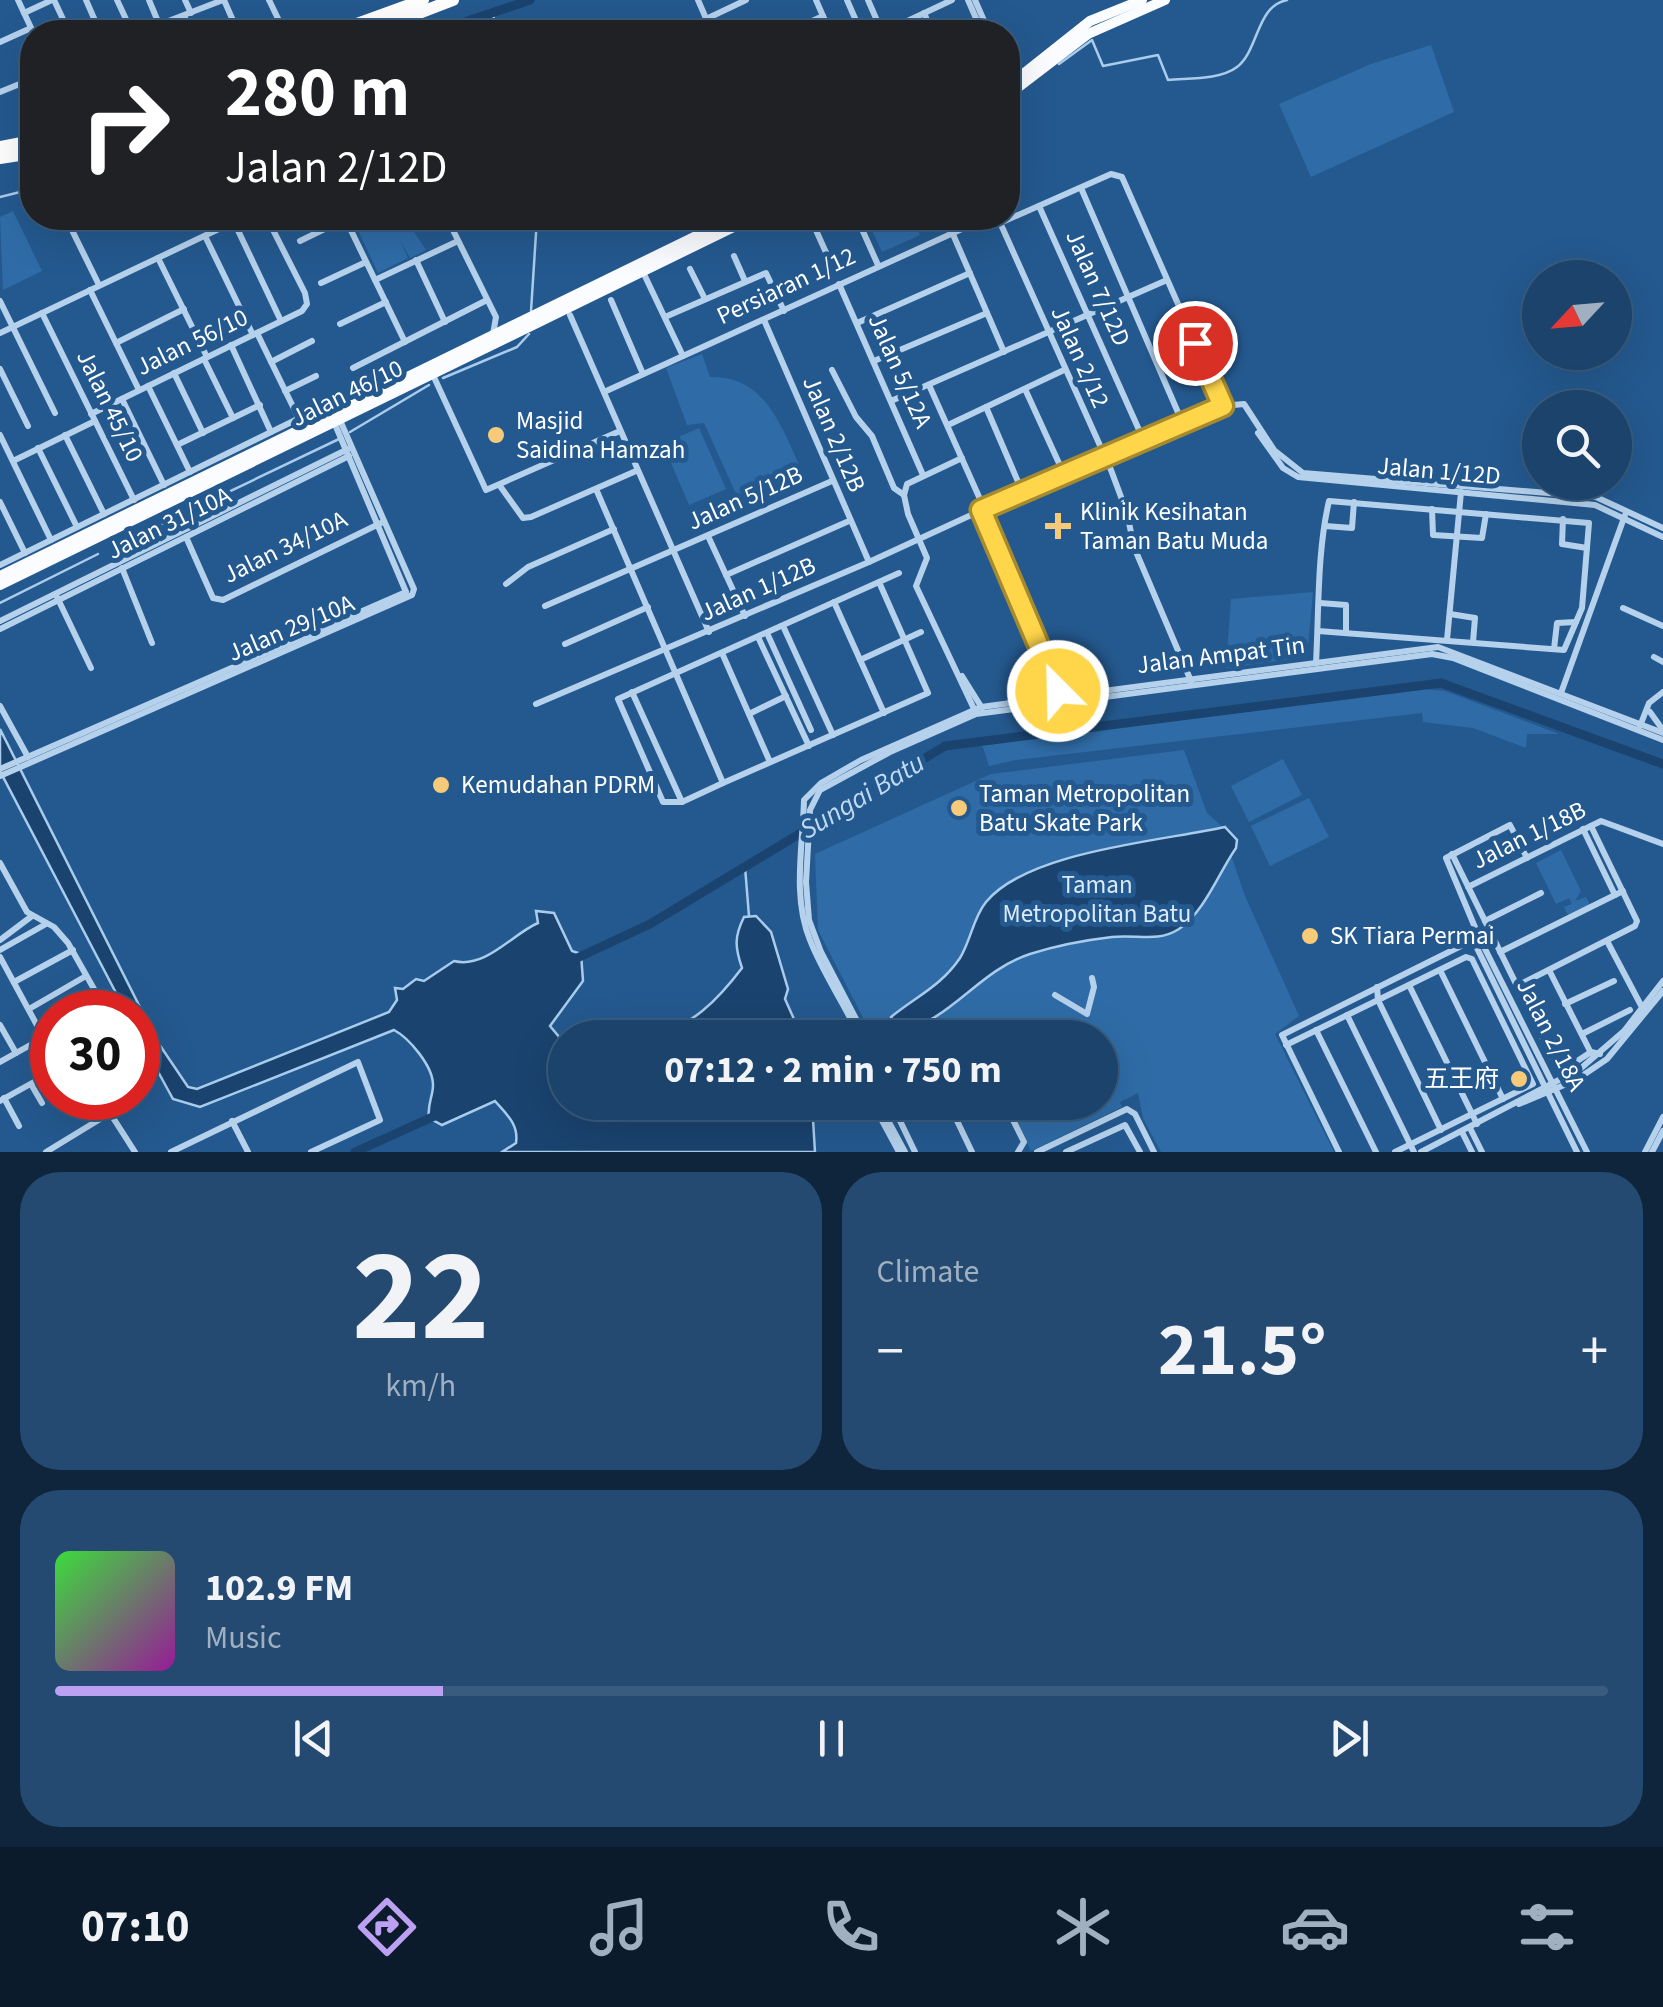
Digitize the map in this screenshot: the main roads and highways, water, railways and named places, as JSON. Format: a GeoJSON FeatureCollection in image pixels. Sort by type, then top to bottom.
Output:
{"type":"FeatureCollection","features":[{"type":"Feature","properties":{"kind":"highway"},"geometry":{"type":"LineString","coordinates":[[368,20],[422,0]]}},
{"type":"Feature","properties":{"kind":"highway"},"geometry":{"type":"LineString","coordinates":[[401,20],[453,0]]}},
{"type":"Feature","properties":{"kind":"main road"},"geometry":{"type":"LineString","coordinates":[[1020,77],[1096,24],[1142,0]]}},
{"type":"Feature","properties":{"kind":"main road"},"geometry":{"type":"LineString","coordinates":[[1096,24],[1165,0]]}},
{"type":"Feature","properties":{"kind":"main road","name":"Jalan 46/10"},"geometry":{"type":"LineString","coordinates":[[539,316],[707,230]]}},
{"type":"Feature","properties":{"kind":"main road","name":"Jalan 46/10"},"geometry":{"type":"LineString","coordinates":[[430,370],[493,334],[725,230]]}},
{"type":"Feature","properties":{"kind":"main road","name":"Jalan 46/10"},"geometry":{"type":"LineString","coordinates":[[1,579],[137,508],[334,419],[517,325]]}},
{"type":"Feature","properties":{"kind":"waterway"},"geometry":{"type":"LineString","coordinates":[[471,20],[530,0]]}},
{"type":"Feature","properties":{"kind":"waterway"},"geometry":{"type":"LineString","coordinates":[[1059,64],[1092,40],[1103,66],[1158,55],[1168,80],[1222,74],[1237,67],[1250,50],[1263,19],[1277,4],[1287,0]]}},
{"type":"Feature","properties":{"kind":"waterway"},"geometry":{"type":"LineString","coordinates":[[493,14],[494,20]]}},
{"type":"Feature","properties":{"kind":"waterway"},"geometry":{"type":"LineString","coordinates":[[0,197],[20,192]]}},
{"type":"Feature","properties":{"kind":"waterway"},"geometry":{"type":"LineString","coordinates":[[531,311],[536,230]]}},
{"type":"Feature","properties":{"kind":"waterway"},"geometry":{"type":"LineString","coordinates":[[443,378],[517,347],[529,334]]}},
{"type":"Feature","properties":{"kind":"waterway"},"geometry":{"type":"LineString","coordinates":[[350,432],[429,385]]}},
{"type":"Feature","properties":{"kind":"waterway"},"geometry":{"type":"LineString","coordinates":[[124,542],[339,439]]}},
{"type":"Feature","properties":{"kind":"waterway"},"geometry":{"type":"LineString","coordinates":[[0,603],[98,554]]}},
{"type":"Feature","properties":{"kind":"waterway","name":"Sungai Batu"},"geometry":{"type":"LineString","coordinates":[[575,959],[650,924],[945,746],[1441,683],[1663,764]]}},
{"type":"Feature","properties":{"kind":"waterway"},"geometry":{"type":"LineString","coordinates":[[745,867],[749,916]]}},
{"type":"Feature","properties":{"kind":"waterway","name":"Sungai Batu"},"geometry":{"type":"LineString","coordinates":[[355,1152],[439,1114]]}},
{"type":"Feature","properties":{"kind":"place","name":"Masjid Saidina Hamzah"},"geometry":{"type":"Point","coordinates":[496,435]}},
{"type":"Feature","properties":{"kind":"place","name":"Klinik Kesihatan Taman Batu Muda"},"geometry":{"type":"Point","coordinates":[1058,526]}},
{"type":"Feature","properties":{"kind":"place","name":"Kemudahan PDRM"},"geometry":{"type":"Point","coordinates":[441,785]}},
{"type":"Feature","properties":{"kind":"place","name":"Taman Metropolitan Batu Skate Park"},"geometry":{"type":"Point","coordinates":[959,808]}},
{"type":"Feature","properties":{"kind":"place","name":"SK Tiara Permai"},"geometry":{"type":"Point","coordinates":[1310,936]}},
{"type":"Feature","properties":{"kind":"place","name":"五王府"},"geometry":{"type":"Point","coordinates":[1519,1079]}},
{"type":"Feature","properties":{"kind":"park label","name":"Taman Metropolitan Batu"},"geometry":{"type":"Point","coordinates":[1097,900]}}]}
